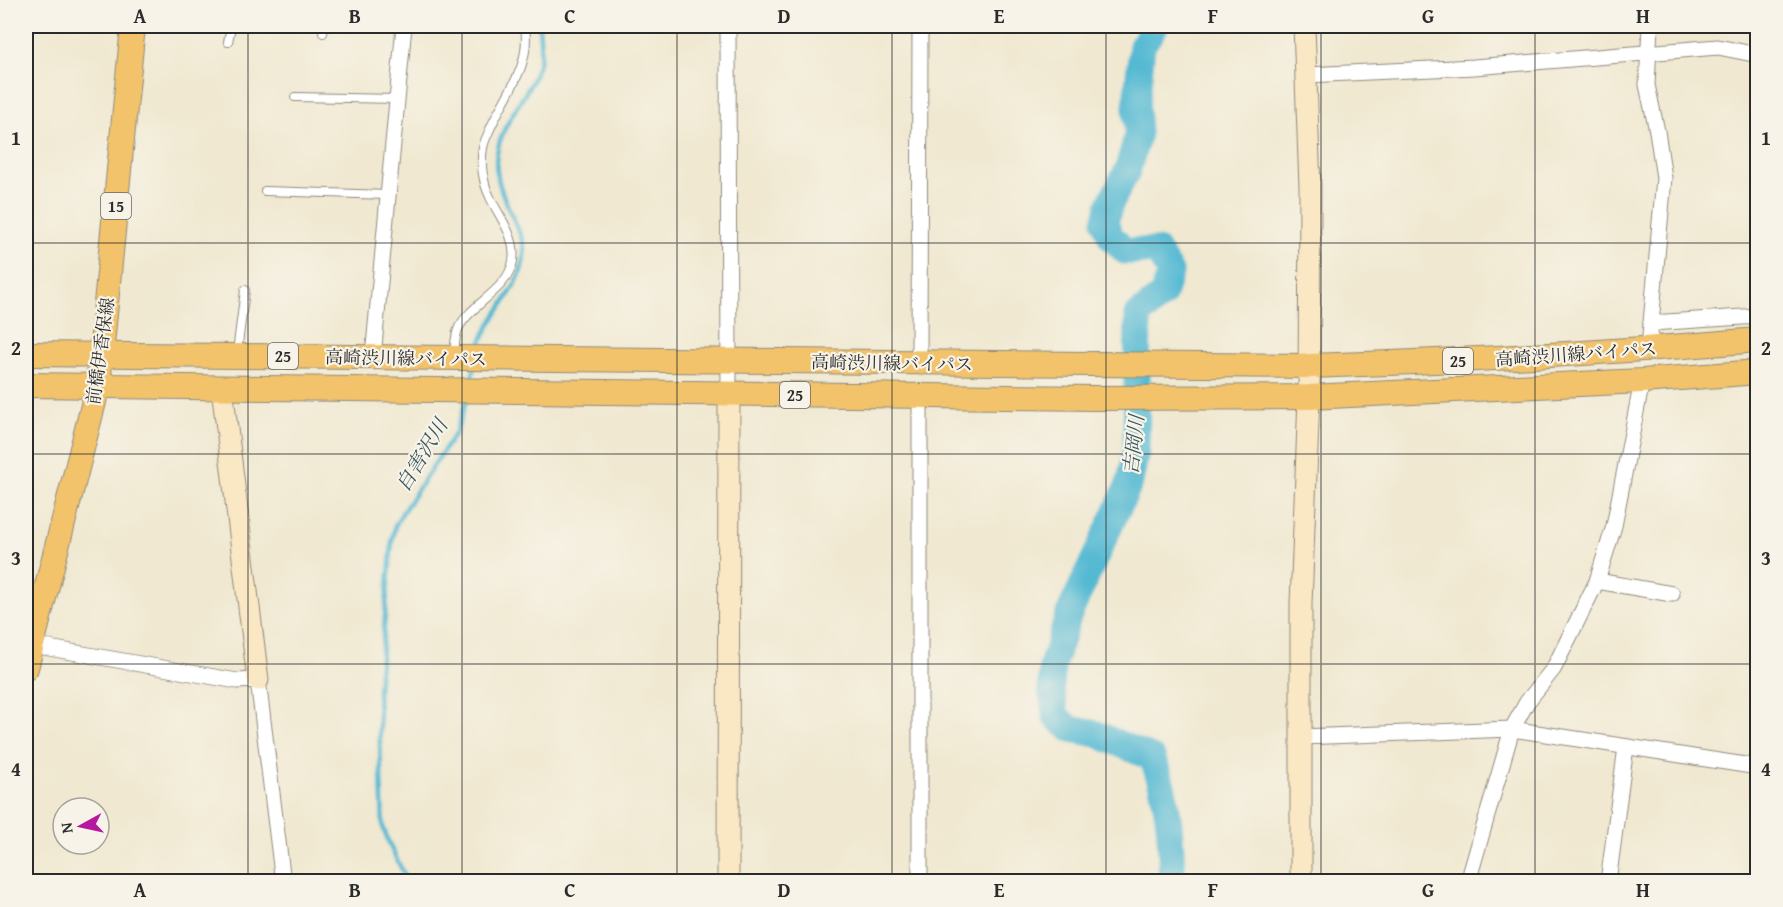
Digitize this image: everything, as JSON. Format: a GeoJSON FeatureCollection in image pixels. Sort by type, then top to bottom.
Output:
{"type":"FeatureCollection","features":[{"type":"Feature","properties":{"kind":"main road","name":"前橋伊香保線"},"geometry":{"type":"LineString","coordinates":[[26,668],[29,644],[98,386],[134,26]]}},
{"type":"Feature","properties":{"kind":"main road","name":"高崎渋川線バイパス"},"geometry":{"type":"LineString","coordinates":[[26,354],[1309,366],[1486,360],[1649,350],[1758,340]]}},
{"type":"Feature","properties":{"kind":"main road","name":"高崎渋川線バイパス"},"geometry":{"type":"LineString","coordinates":[[26,385],[1094,398],[1309,397],[1642,381],[1758,372]]}},
{"type":"Feature","properties":{"kind":"street"},"geometry":{"type":"LineString","coordinates":[[373,357],[404,26]]}},
{"type":"Feature","properties":{"kind":"street"},"geometry":{"type":"LineString","coordinates":[[728,26],[728,882]]}},
{"type":"Feature","properties":{"kind":"street"},"geometry":{"type":"LineString","coordinates":[[919,363],[920,26]]}},
{"type":"Feature","properties":{"kind":"street"},"geometry":{"type":"LineString","coordinates":[[1300,882],[1301,604],[1309,397],[1310,187],[1304,26]]}},
{"type":"Feature","properties":{"kind":"street"},"geometry":{"type":"LineString","coordinates":[[1649,350],[1664,178],[1647,85],[1650,26]]}},
{"type":"Feature","properties":{"kind":"street"},"geometry":{"type":"LineString","coordinates":[[1307,75],[1474,67],[1718,47],[1758,55]]}},
{"type":"Feature","properties":{"kind":"street"},"geometry":{"type":"LineString","coordinates":[[1652,323],[1758,315]]}},
{"type":"Feature","properties":{"kind":"street"},"geometry":{"type":"LineString","coordinates":[[1468,882],[1512,729],[1527,702],[1554,668],[1597,581],[1614,526],[1642,381]]}},
{"type":"Feature","properties":{"kind":"street"},"geometry":{"type":"LineString","coordinates":[[222,388],[283,882]]}},
{"type":"Feature","properties":{"kind":"street"},"geometry":{"type":"LineString","coordinates":[[920,396],[920,882]]}},
{"type":"Feature","properties":{"kind":"street"},"geometry":{"type":"LineString","coordinates":[[1597,581],[1672,594]]}},
{"type":"Feature","properties":{"kind":"street"},"geometry":{"type":"LineString","coordinates":[[29,644],[237,681],[258,680]]}},
{"type":"Feature","properties":{"kind":"street"},"geometry":{"type":"LineString","coordinates":[[1300,737],[1512,729],[1758,766]]}},
{"type":"Feature","properties":{"kind":"street"},"geometry":{"type":"LineString","coordinates":[[1608,882],[1626,747]]}},
{"type":"Feature","properties":{"kind":"lane"},"geometry":{"type":"LineString","coordinates":[[228,42],[231,26]]}},
{"type":"Feature","properties":{"kind":"lane"},"geometry":{"type":"LineString","coordinates":[[459,358],[459,327],[478,304],[505,281],[513,261],[512,243],[508,232],[484,183],[483,148],[498,111],[519,75],[525,58],[527,39],[525,26]]}},
{"type":"Feature","properties":{"kind":"lane"},"geometry":{"type":"LineString","coordinates":[[295,97],[397,99]]}},
{"type":"Feature","properties":{"kind":"lane"},"geometry":{"type":"LineString","coordinates":[[265,191],[388,195]]}},
{"type":"Feature","properties":{"kind":"lane"},"geometry":{"type":"LineString","coordinates":[[236,356],[245,290]]}},
{"type":"Feature","properties":{"kind":"waterway","name":"自害沢川"},"geometry":{"type":"LineString","coordinates":[[478,352],[482,339],[512,289],[523,263],[524,249],[521,235],[502,191],[496,163],[505,129],[530,85],[539,62],[541,48],[539,26]]}},
{"type":"Feature","properties":{"kind":"waterway","name":"吉岡川"},"geometry":{"type":"LineString","coordinates":[[1155,26],[1142,46],[1136,108],[1138,133],[1128,169],[1110,204],[1105,222],[1111,237],[1125,251],[1157,251],[1170,272],[1163,295],[1138,315],[1136,451],[1130,482],[1069,614],[1052,666],[1051,689],[1056,717],[1071,729],[1097,734],[1152,758],[1166,803],[1172,882]]}},
{"type":"Feature","properties":{"kind":"waterway","name":"自害沢川"},"geometry":{"type":"LineString","coordinates":[[470,384],[475,366]]}},
{"type":"Feature","properties":{"kind":"waterway","name":"自害沢川"},"geometry":{"type":"LineString","coordinates":[[408,882],[383,827],[378,690],[392,542],[395,526],[402,513],[456,432],[467,398]]}}]}
